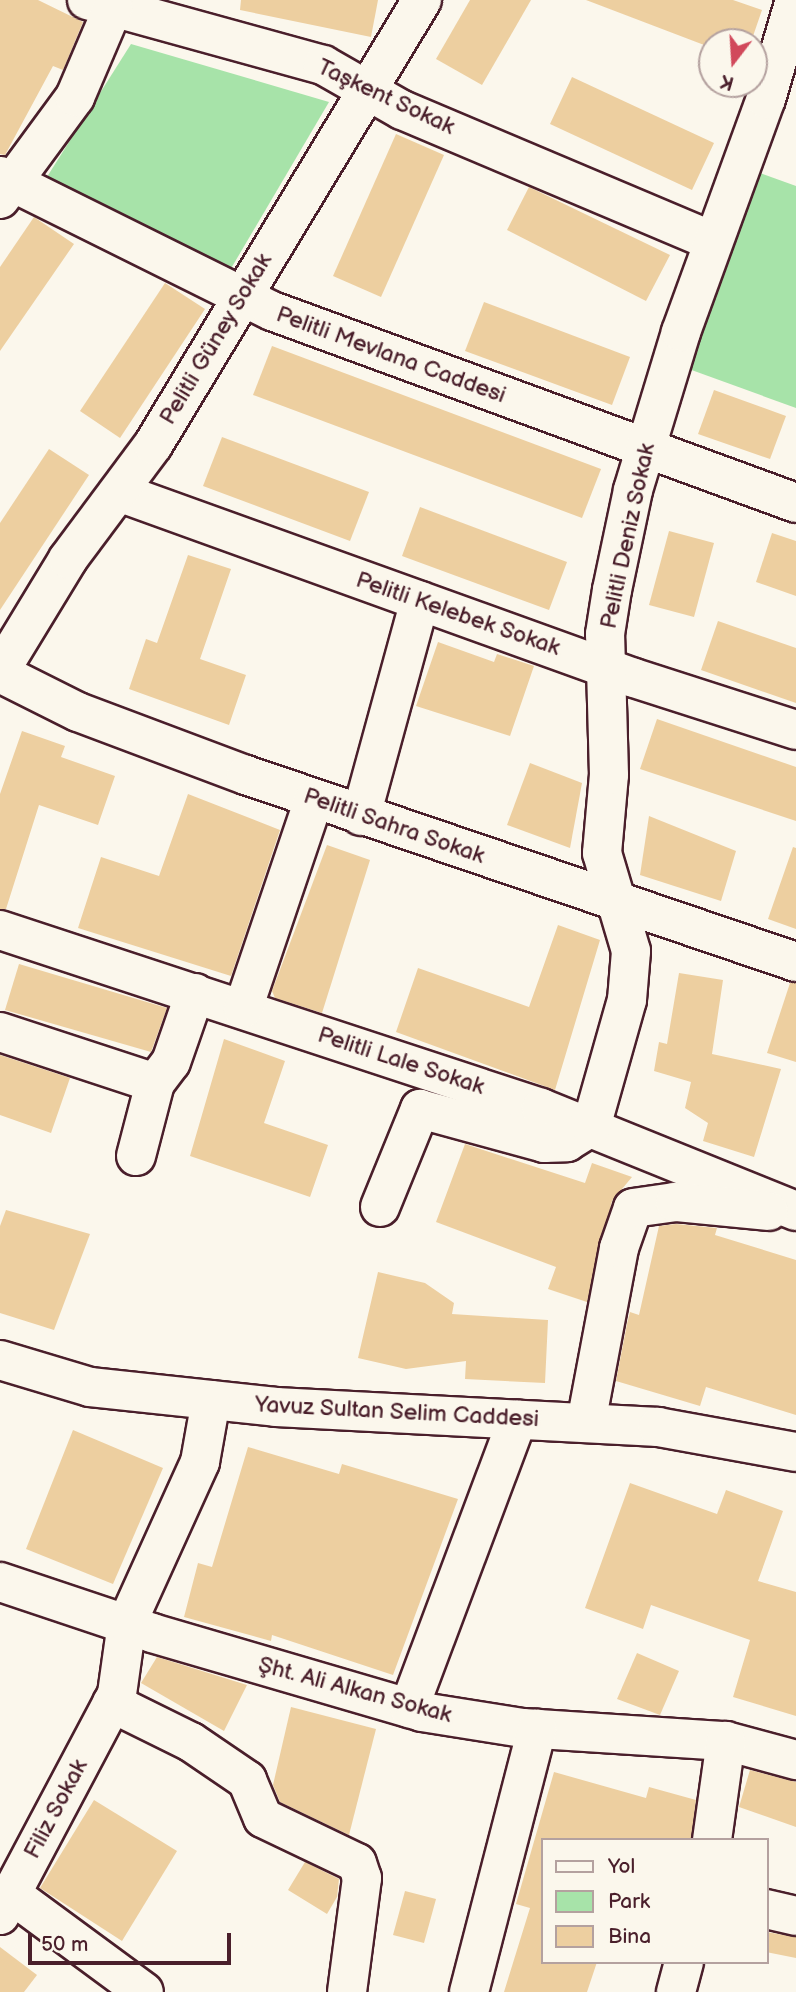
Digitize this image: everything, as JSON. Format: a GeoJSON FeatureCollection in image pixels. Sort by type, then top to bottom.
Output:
{"type":"FeatureCollection","features":[{"type":"Feature","properties":{"kind":"street","name":"Pelitli Güney Sokak"},"geometry":{"type":"LineString","coordinates":[[0,672],[68,559],[121,493],[422,0]]}},
{"type":"Feature","properties":{"kind":"street","name":"Pelitli Deniz Sokak"},"geometry":{"type":"LineString","coordinates":[[591,1127],[627,1000],[631,951],[614,901],[602,852],[609,775],[607,667],[612,590],[646,449],[712,241],[766,99],[794,0]]}},
{"type":"Feature","properties":{"kind":"street","name":"Taşkent Sokak"},"geometry":{"type":"LineString","coordinates":[[100,4],[323,65],[402,110],[712,241]]}},
{"type":"Feature","properties":{"kind":"street"},"geometry":{"type":"LineString","coordinates":[[4,185],[75,97],[100,4]]}},
{"type":"Feature","properties":{"kind":"street","name":"Pelitli Mevlana Caddesi"},"geometry":{"type":"LineString","coordinates":[[4,185],[326,333],[796,503]]}},
{"type":"Feature","properties":{"kind":"street","name":"Pelitli Kelebek Sokak"},"geometry":{"type":"LineString","coordinates":[[121,493],[607,667],[796,730]]}},
{"type":"Feature","properties":{"kind":"street"},"geometry":{"type":"LineString","coordinates":[[361,816],[421,601]]}},
{"type":"Feature","properties":{"kind":"street","name":"Pelitli Sahra Sokak"},"geometry":{"type":"LineString","coordinates":[[0,672],[78,712],[314,799],[796,962]]}},
{"type":"Feature","properties":{"kind":"street"},"geometry":{"type":"LineString","coordinates":[[243,1009],[314,799]]}},
{"type":"Feature","properties":{"kind":"street","name":"Pelitli Lale Sokak"},"geometry":{"type":"LineString","coordinates":[[0,930],[591,1127],[796,1212]]}},
{"type":"Feature","properties":{"kind":"street"},"geometry":{"type":"LineString","coordinates":[[136,1156],[155,1083],[171,1062],[195,993]]}},
{"type":"Feature","properties":{"kind":"street"},"geometry":{"type":"LineString","coordinates":[[0,1032],[155,1083]]}},
{"type":"Feature","properties":{"kind":"street"},"geometry":{"type":"LineString","coordinates":[[380,1207],[420,1109],[544,1143],[567,1142],[591,1127]]}},
{"type":"Feature","properties":{"kind":"street"},"geometry":{"type":"LineString","coordinates":[[586,1423],[619,1248],[633,1208],[675,1202],[796,1212]]}},
{"type":"Feature","properties":{"kind":"street","name":"Yavuz Sultan Selim Caddesi"},"geometry":{"type":"LineString","coordinates":[[0,1360],[90,1387],[211,1400],[658,1427],[796,1452]]}},
{"type":"Feature","properties":{"kind":"street","name":"Filiz Sokak"},"geometry":{"type":"LineString","coordinates":[[6,1904],[112,1703],[127,1623],[200,1462],[211,1400]]}},
{"type":"Feature","properties":{"kind":"street"},"geometry":{"type":"LineString","coordinates":[[409,1708],[517,1420]]}},
{"type":"Feature","properties":{"kind":"street","name":"Şht. Ali Alkan Sokak"},"geometry":{"type":"LineString","coordinates":[[0,1582],[409,1708],[537,1729],[726,1741],[796,1760]]}},
{"type":"Feature","properties":{"kind":"street"},"geometry":{"type":"LineString","coordinates":[[112,1703],[191,1742],[247,1780],[263,1818],[332,1848],[357,1863],[362,1878],[347,1992]]}},
{"type":"Feature","properties":{"kind":"street"},"geometry":{"type":"LineString","coordinates":[[469,1992],[537,1729]]}},
{"type":"Feature","properties":{"kind":"street"},"geometry":{"type":"LineString","coordinates":[[712,1838],[726,1741]]}},
{"type":"Feature","properties":{"kind":"street"},"geometry":{"type":"LineString","coordinates":[[6,1904],[144,1992]]}},
{"type":"Feature","properties":{"kind":"street"},"geometry":{"type":"LineString","coordinates":[[768,1909],[796,1916]]}},
{"type":"Feature","properties":{"kind":"street"},"geometry":{"type":"LineString","coordinates":[[676,1992],[683,1964]]}},
{"type":"Feature","properties":{"kind":"green space"},"geometry":{"type":"Polygon","coordinates":[[[131,44],[329,102],[226,277],[45,180],[131,44]]]}},
{"type":"Feature","properties":{"kind":"green space"},"geometry":{"type":"Polygon","coordinates":[[[760,173],[796,186],[796,408],[686,368],[760,173]]]}},
{"type":"Feature","properties":{"kind":"building"},"geometry":{"type":"Polygon","coordinates":[[[0,0],[38,0],[83,22],[63,70],[53,66],[5,155],[0,154],[0,0]]]}},
{"type":"Feature","properties":{"kind":"building"},"geometry":{"type":"Polygon","coordinates":[[[241,0],[378,0],[371,37],[240,10],[241,0]]]}},
{"type":"Feature","properties":{"kind":"building"},"geometry":{"type":"Polygon","coordinates":[[[470,0],[531,0],[482,85],[436,59],[470,0]]]}},
{"type":"Feature","properties":{"kind":"building"},"geometry":{"type":"Polygon","coordinates":[[[586,0],[733,0],[762,10],[756,28],[698,28],[698,43],[586,0]]]}},
{"type":"Feature","properties":{"kind":"building"},"geometry":{"type":"Polygon","coordinates":[[[572,77],[714,143],[692,190],[550,124],[572,77]]]}},
{"type":"Feature","properties":{"kind":"building"},"geometry":{"type":"Polygon","coordinates":[[[396,134],[444,155],[381,297],[333,276],[396,134]]]}},
{"type":"Feature","properties":{"kind":"building"},"geometry":{"type":"Polygon","coordinates":[[[529,187],[670,255],[646,301],[507,230],[529,187]]]}},
{"type":"Feature","properties":{"kind":"building"},"geometry":{"type":"Polygon","coordinates":[[[34,217],[74,244],[0,351],[0,267],[34,217]]]}},
{"type":"Feature","properties":{"kind":"building"},"geometry":{"type":"Polygon","coordinates":[[[165,283],[205,309],[120,438],[80,411],[165,283]]]}},
{"type":"Feature","properties":{"kind":"building"},"geometry":{"type":"Polygon","coordinates":[[[484,302],[630,357],[612,405],[465,351],[484,302]]]}},
{"type":"Feature","properties":{"kind":"building"},"geometry":{"type":"Polygon","coordinates":[[[272,346],[601,469],[582,518],[253,395],[272,346]]]}},
{"type":"Feature","properties":{"kind":"building"},"geometry":{"type":"Polygon","coordinates":[[[714,390],[786,416],[770,459],[698,434],[714,390]]]}},
{"type":"Feature","properties":{"kind":"building"},"geometry":{"type":"Polygon","coordinates":[[[222,437],[369,492],[350,541],[203,486],[222,437]]]}},
{"type":"Feature","properties":{"kind":"building"},"geometry":{"type":"Polygon","coordinates":[[[49,449],[89,475],[0,610],[0,523],[49,449]]]}},
{"type":"Feature","properties":{"kind":"building"},"geometry":{"type":"Polygon","coordinates":[[[420,507],[567,562],[549,610],[402,556],[420,507]]]}},
{"type":"Feature","properties":{"kind":"building"},"geometry":{"type":"Polygon","coordinates":[[[669,531],[714,543],[694,617],[649,605],[669,531]]]}},
{"type":"Feature","properties":{"kind":"building"},"geometry":{"type":"Polygon","coordinates":[[[772,533],[796,541],[796,596],[756,582],[772,533]]]}},
{"type":"Feature","properties":{"kind":"building"},"geometry":{"type":"Polygon","coordinates":[[[188,555],[231,569],[200,659],[246,675],[229,725],[129,689],[146,639],[157,643],[188,555]]]}},
{"type":"Feature","properties":{"kind":"building"},"geometry":{"type":"Polygon","coordinates":[[[718,621],[796,648],[796,703],[701,670],[718,621]]]}},
{"type":"Feature","properties":{"kind":"building"},"geometry":{"type":"Polygon","coordinates":[[[438,642],[494,662],[497,654],[534,666],[510,736],[416,706],[438,642]]]}},
{"type":"Feature","properties":{"kind":"building"},"geometry":{"type":"Polygon","coordinates":[[[657,719],[796,767],[796,821],[640,769],[657,719]]]}},
{"type":"Feature","properties":{"kind":"building"},"geometry":{"type":"Polygon","coordinates":[[[22,731],[65,746],[61,757],[115,776],[98,825],[39,805],[6,909],[0,909],[0,794],[22,731]]]}},
{"type":"Feature","properties":{"kind":"building"},"geometry":{"type":"Polygon","coordinates":[[[530,763],[582,783],[570,848],[507,825],[530,763]]]}},
{"type":"Feature","properties":{"kind":"building"},"geometry":{"type":"Polygon","coordinates":[[[188,794],[280,830],[231,976],[78,928],[101,857],[159,876],[188,794]]]}},
{"type":"Feature","properties":{"kind":"building"},"geometry":{"type":"Polygon","coordinates":[[[649,816],[736,851],[721,901],[640,875],[649,816]]]}},
{"type":"Feature","properties":{"kind":"building"},"geometry":{"type":"Polygon","coordinates":[[[327,845],[370,860],[322,1013],[275,998],[272,991],[327,845]]]}},
{"type":"Feature","properties":{"kind":"building"},"geometry":{"type":"Polygon","coordinates":[[[793,847],[796,848],[796,929],[768,919],[793,847]]]}},
{"type":"Feature","properties":{"kind":"building"},"geometry":{"type":"Polygon","coordinates":[[[558,925],[600,940],[555,1090],[396,1032],[418,968],[529,1007],[558,925]]]}},
{"type":"Feature","properties":{"kind":"building"},"geometry":{"type":"Polygon","coordinates":[[[19,964],[167,1008],[151,1052],[5,1010],[19,964]]]}},
{"type":"Feature","properties":{"kind":"building"},"geometry":{"type":"Polygon","coordinates":[[[679,973],[723,980],[712,1054],[781,1069],[754,1157],[703,1141],[708,1123],[685,1108],[691,1082],[654,1071],[659,1042],[667,1044],[679,973]]]}},
{"type":"Feature","properties":{"kind":"building"},"geometry":{"type":"Polygon","coordinates":[[[790,983],[796,983],[796,1062],[767,1053],[790,983]]]}},
{"type":"Feature","properties":{"kind":"building"},"geometry":{"type":"Polygon","coordinates":[[[224,1039],[285,1061],[264,1123],[328,1145],[310,1197],[190,1156],[224,1039]]]}},
{"type":"Feature","properties":{"kind":"building"},"geometry":{"type":"Polygon","coordinates":[[[0,1055],[70,1078],[51,1133],[0,1115],[0,1055]]]}},
{"type":"Feature","properties":{"kind":"building"},"geometry":{"type":"Polygon","coordinates":[[[465,1144],[585,1183],[592,1163],[632,1177],[612,1201],[587,1302],[548,1289],[556,1267],[436,1222],[465,1144]]]}},
{"type":"Feature","properties":{"kind":"building"},"geometry":{"type":"Polygon","coordinates":[[[6,1210],[90,1234],[54,1330],[0,1313],[0,1226],[6,1210]]]}},
{"type":"Feature","properties":{"kind":"building"},"geometry":{"type":"Polygon","coordinates":[[[676,1224],[717,1228],[715,1235],[796,1260],[796,1415],[706,1387],[700,1406],[616,1381],[630,1312],[639,1315],[659,1226],[676,1224]]]}},
{"type":"Feature","properties":{"kind":"building"},"geometry":{"type":"Polygon","coordinates":[[[378,1272],[425,1283],[454,1303],[452,1314],[548,1320],[545,1383],[465,1379],[466,1361],[406,1369],[358,1358],[378,1272]]]}},
{"type":"Feature","properties":{"kind":"building"},"geometry":{"type":"Polygon","coordinates":[[[73,1430],[163,1468],[113,1584],[26,1549],[73,1430]]]}},
{"type":"Feature","properties":{"kind":"building"},"geometry":{"type":"Polygon","coordinates":[[[248,1447],[339,1474],[342,1464],[458,1499],[393,1675],[272,1635],[271,1641],[184,1617],[198,1563],[212,1567],[248,1447]]]}},
{"type":"Feature","properties":{"kind":"building"},"geometry":{"type":"Polygon","coordinates":[[[630,1483],[717,1514],[726,1490],[783,1511],[758,1581],[796,1592],[796,1716],[733,1697],[750,1640],[651,1605],[643,1629],[585,1608],[630,1483]]]}},
{"type":"Feature","properties":{"kind":"building"},"geometry":{"type":"Polygon","coordinates":[[[637,1653],[679,1671],[660,1715],[617,1699],[637,1653]]]}},
{"type":"Feature","properties":{"kind":"building"},"geometry":{"type":"Polygon","coordinates":[[[157,1657],[247,1685],[224,1731],[141,1683],[157,1657]]]}},
{"type":"Feature","properties":{"kind":"building"},"geometry":{"type":"Polygon","coordinates":[[[291,1707],[376,1729],[349,1835],[280,1802],[273,1785],[291,1707]]]}},
{"type":"Feature","properties":{"kind":"building"},"geometry":{"type":"Polygon","coordinates":[[[750,1770],[796,1782],[796,1827],[739,1807],[750,1770]]]}},
{"type":"Feature","properties":{"kind":"building"},"geometry":{"type":"Polygon","coordinates":[[[554,1772],[646,1798],[649,1787],[696,1800],[691,1838],[540,1838],[540,1964],[596,1964],[587,1992],[504,1992],[530,1908],[516,1904],[554,1772]]]}},
{"type":"Feature","properties":{"kind":"building"},"geometry":{"type":"Polygon","coordinates":[[[94,1800],[177,1851],[122,1941],[40,1888],[94,1800]]]}},
{"type":"Feature","properties":{"kind":"building"},"geometry":{"type":"Polygon","coordinates":[[[305,1862],[339,1879],[337,1897],[327,1914],[288,1890],[305,1862]]]}},
{"type":"Feature","properties":{"kind":"building"},"geometry":{"type":"Polygon","coordinates":[[[405,1891],[436,1899],[424,1943],[393,1935],[405,1891]]]}},
{"type":"Feature","properties":{"kind":"building"},"geometry":{"type":"Polygon","coordinates":[[[768,1932],[796,1937],[796,1958],[768,1952],[768,1932]]]}},
{"type":"Feature","properties":{"kind":"building"},"geometry":{"type":"Polygon","coordinates":[[[0,1947],[37,1975],[24,1992],[0,1992],[0,1947]]]}}]}
